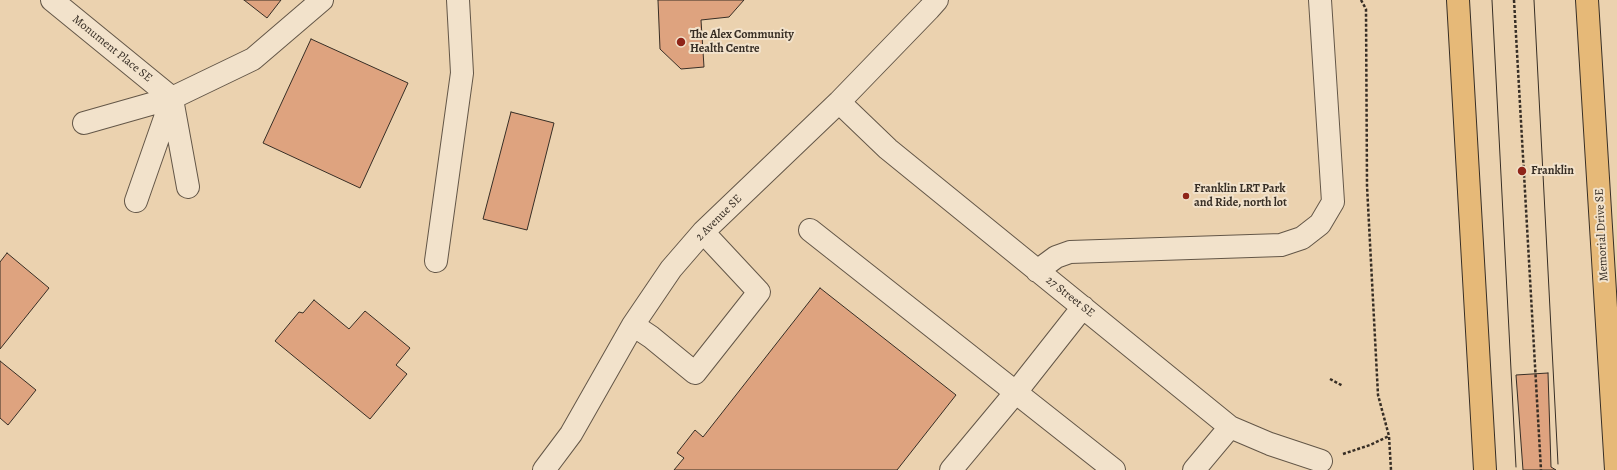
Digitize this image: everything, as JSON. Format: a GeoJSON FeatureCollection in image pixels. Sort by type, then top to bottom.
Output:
{"type":"FeatureCollection","features":[{"type":"Feature","properties":{"kind":"main road"},"geometry":{"type":"LineString","coordinates":[[1458,0],[1485,470]]}},
{"type":"Feature","properties":{"kind":"main road","name":"Memorial Drive SE"},"geometry":{"type":"LineString","coordinates":[[1587,0],[1616,470]]}},
{"type":"Feature","properties":{"kind":"street","name":"Monument Place SE"},"geometry":{"type":"LineString","coordinates":[[52,0],[172,98]]}},
{"type":"Feature","properties":{"kind":"street"},"geometry":{"type":"LineString","coordinates":[[84,123],[172,98],[253,59],[322,0]]}},
{"type":"Feature","properties":{"kind":"street"},"geometry":{"type":"LineString","coordinates":[[436,261],[462,73],[458,0]]}},
{"type":"Feature","properties":{"kind":"street","name":"2 Avenue SE"},"geometry":{"type":"LineString","coordinates":[[544,470],[571,434],[634,325],[671,269],[703,232],[839,102],[930,10],[937,0]]}},
{"type":"Feature","properties":{"kind":"street"},"geometry":{"type":"LineString","coordinates":[[1037,271],[1056,257],[1070,252],[1281,245],[1302,238],[1320,224],[1333,202],[1320,0]]}},
{"type":"Feature","properties":{"kind":"street"},"geometry":{"type":"LineString","coordinates":[[172,98],[188,187]]}},
{"type":"Feature","properties":{"kind":"street"},"geometry":{"type":"LineString","coordinates":[[136,201],[172,98]]}},
{"type":"Feature","properties":{"kind":"street","name":"27 Street SE"},"geometry":{"type":"LineString","coordinates":[[839,102],[888,150],[1230,426],[1270,444],[1321,461]]}},
{"type":"Feature","properties":{"kind":"street"},"geometry":{"type":"LineString","coordinates":[[810,230],[1114,470]]}},
{"type":"Feature","properties":{"kind":"street"},"geometry":{"type":"LineString","coordinates":[[634,325],[651,337],[694,373],[759,292],[703,232]]}},
{"type":"Feature","properties":{"kind":"street"},"geometry":{"type":"LineString","coordinates":[[951,470],[1016,392],[1083,307]]}},
{"type":"Feature","properties":{"kind":"street"},"geometry":{"type":"LineString","coordinates":[[1194,470],[1230,426]]}},
{"type":"Feature","properties":{"kind":"path"},"geometry":{"type":"LineString","coordinates":[[1361,0],[1366,9],[1367,186],[1378,395],[1389,436],[1392,470]]}},
{"type":"Feature","properties":{"kind":"path"},"geometry":{"type":"LineString","coordinates":[[1514,0],[1541,470]]}},
{"type":"Feature","properties":{"kind":"path"},"geometry":{"type":"LineString","coordinates":[[1330,379],[1343,386]]}},
{"type":"Feature","properties":{"kind":"path"},"geometry":{"type":"LineString","coordinates":[[1321,461],[1370,445],[1389,436]]}},
{"type":"Feature","properties":{"kind":"building"},"geometry":{"type":"Polygon","coordinates":[[[244,0],[281,0],[267,18],[244,0]]]}},
{"type":"Feature","properties":{"kind":"building","name":"The Alex Community Health Centre"},"geometry":{"type":"Polygon","coordinates":[[[658,0],[744,0],[729,17],[701,20],[704,67],[681,69],[660,49],[658,0]]]}},
{"type":"Feature","properties":{"kind":"building"},"geometry":{"type":"Polygon","coordinates":[[[311,39],[408,83],[360,188],[263,143],[311,39]]]}},
{"type":"Feature","properties":{"kind":"building"},"geometry":{"type":"Polygon","coordinates":[[[511,112],[554,123],[527,230],[483,219],[511,112]]]}},
{"type":"Feature","properties":{"kind":"building"},"geometry":{"type":"Polygon","coordinates":[[[7,253],[49,288],[0,349],[0,262],[7,253]]]}},
{"type":"Feature","properties":{"kind":"building"},"geometry":{"type":"Polygon","coordinates":[[[820,288],[956,395],[897,470],[674,470],[684,458],[677,453],[695,430],[703,437],[820,288]]]}},
{"type":"Feature","properties":{"kind":"building"},"geometry":{"type":"Polygon","coordinates":[[[314,300],[349,329],[365,311],[410,348],[396,365],[407,374],[370,419],[275,341],[299,312],[303,313],[314,300]]]}},
{"type":"Feature","properties":{"kind":"building"},"geometry":{"type":"Polygon","coordinates":[[[0,361],[36,390],[8,425],[0,418],[0,361]]]}},
{"type":"Feature","properties":{"kind":"building"},"geometry":{"type":"Polygon","coordinates":[[[1548,373],[1551,467],[1556,470],[1523,470],[1516,375],[1548,373]]]}},
{"type":"Feature","properties":{"kind":"tram line"},"geometry":{"type":"LineString","coordinates":[[1492,0],[1516,467]]}},
{"type":"Feature","properties":{"kind":"tram line"},"geometry":{"type":"LineString","coordinates":[[1534,0],[1558,464]]}},
{"type":"Feature","properties":{"kind":"place","name":"The Alex Community Health Centre"},"geometry":{"type":"Point","coordinates":[681,42]}},
{"type":"Feature","properties":{"kind":"place","name":"Franklin"},"geometry":{"type":"Point","coordinates":[1522,171]}},
{"type":"Feature","properties":{"kind":"place","name":"Franklin LRT Park and Ride, north lot"},"geometry":{"type":"Point","coordinates":[1186,196]}}]}
